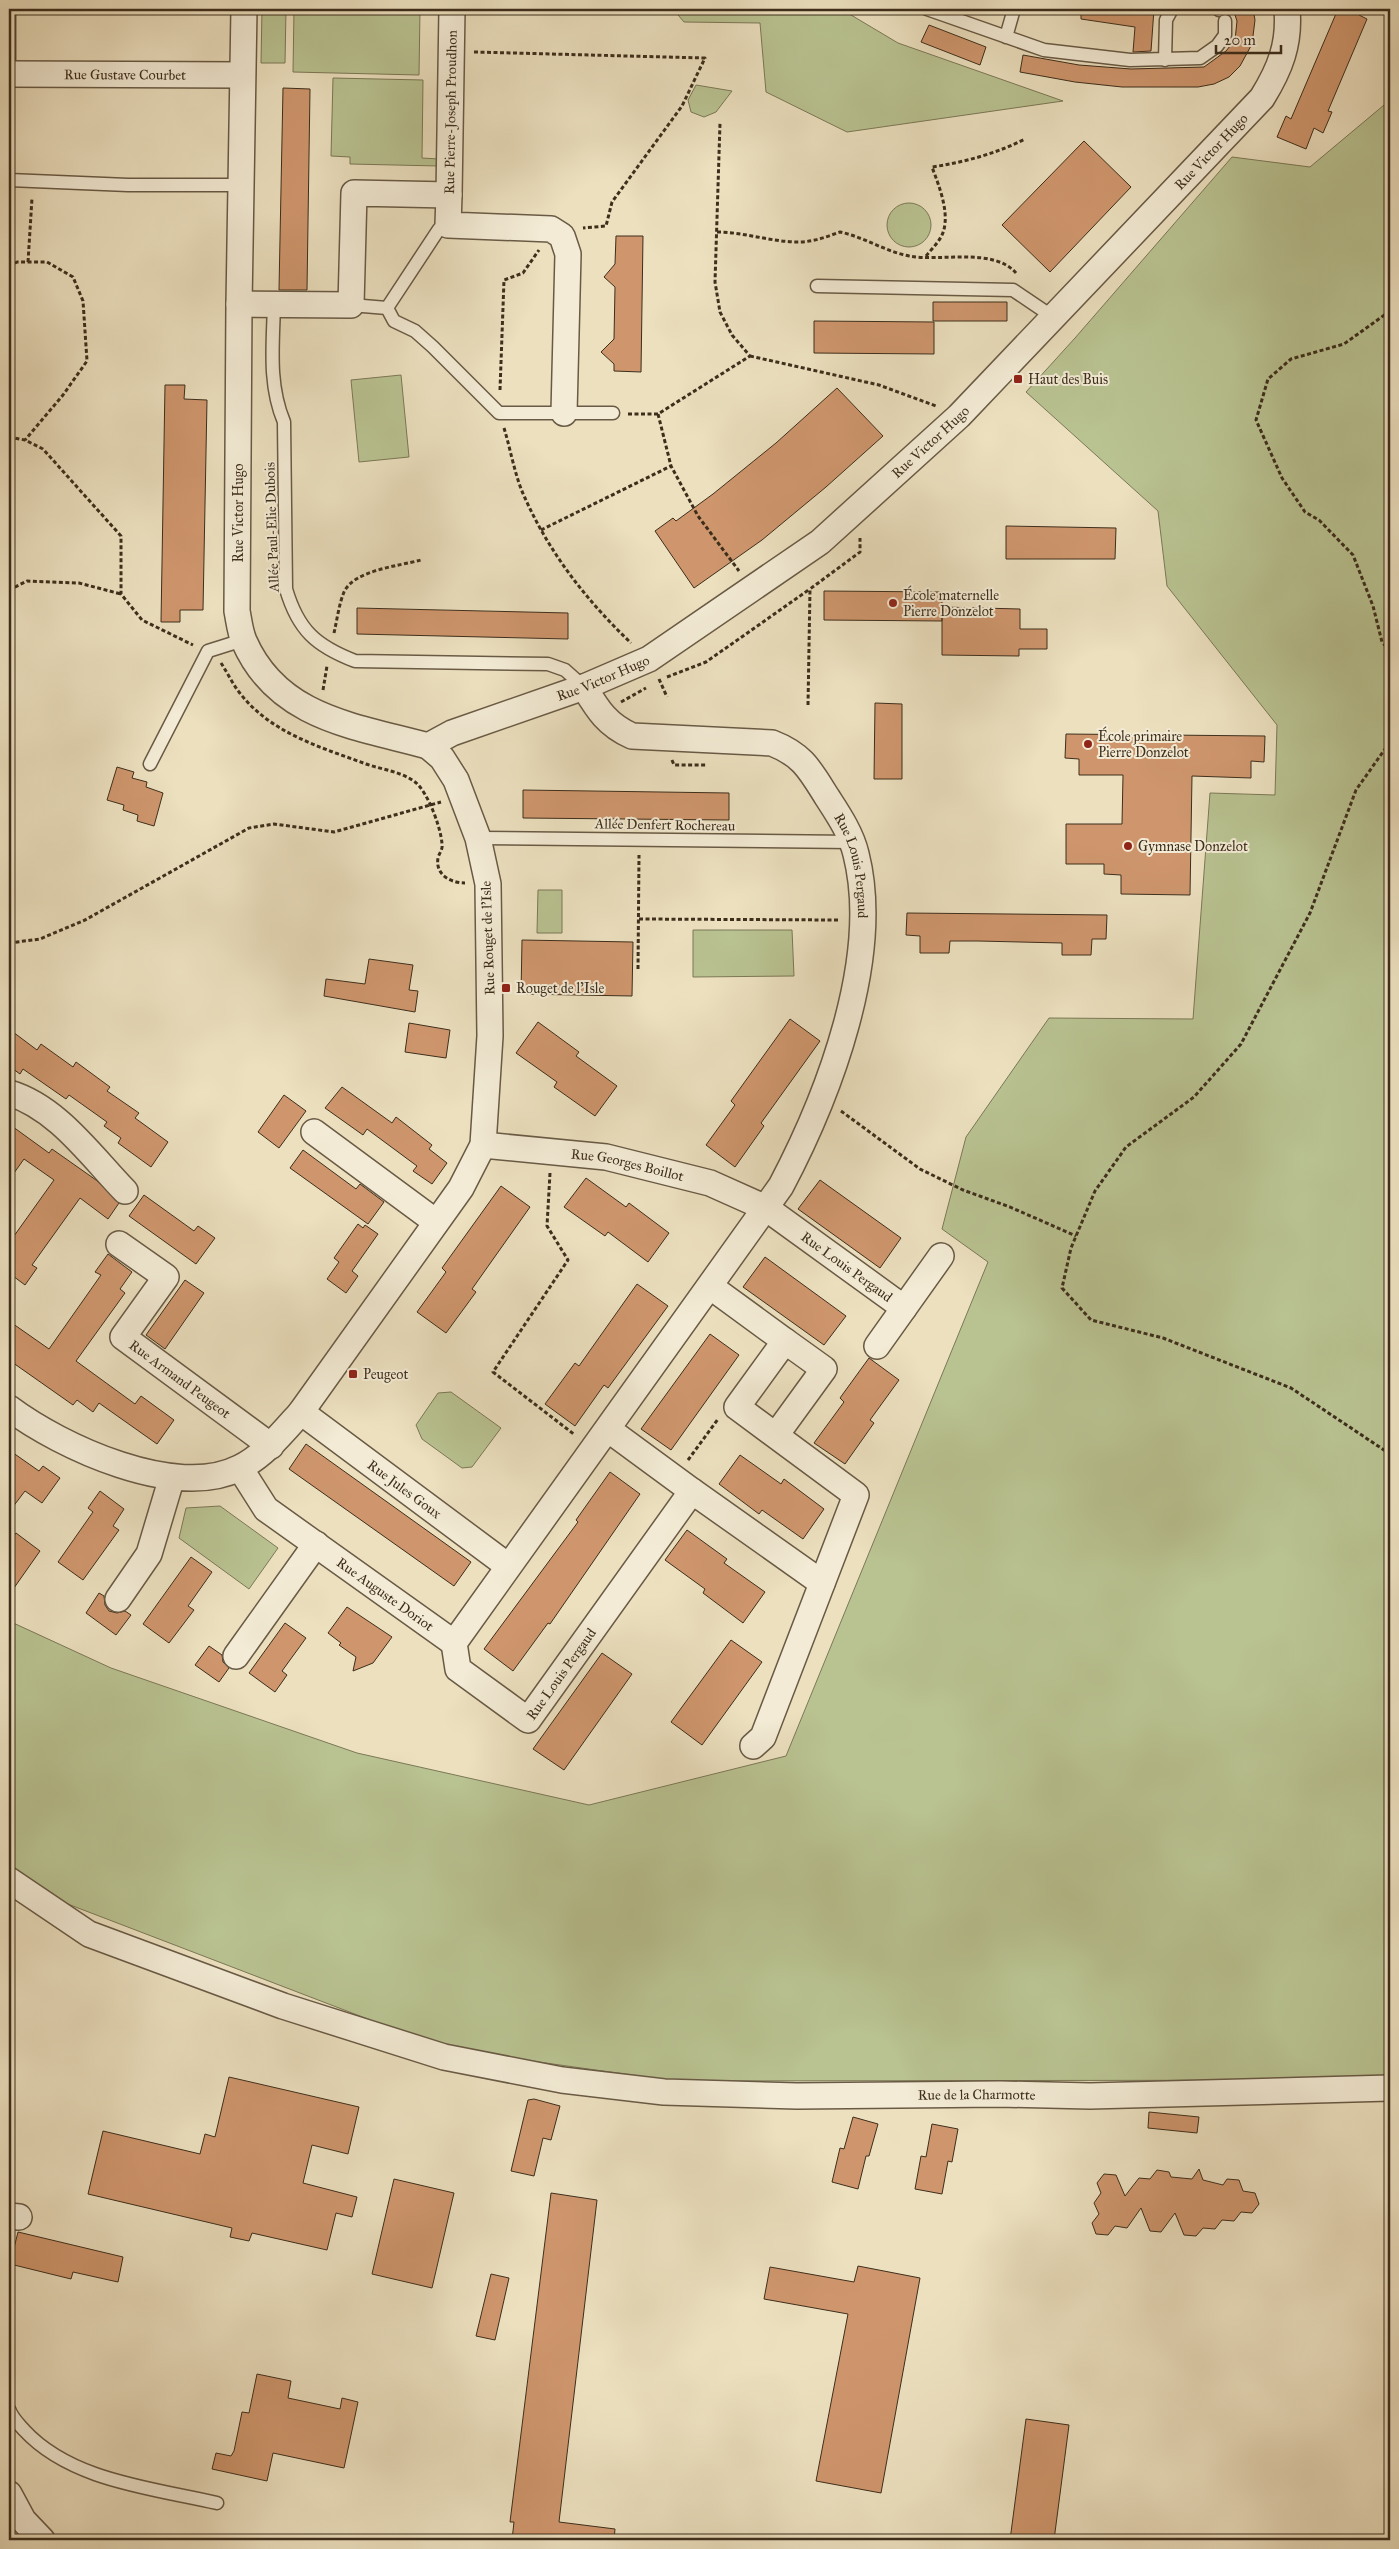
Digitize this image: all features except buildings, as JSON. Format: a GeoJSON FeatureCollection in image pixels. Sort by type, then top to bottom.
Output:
{"type":"FeatureCollection","features":[{"type":"Feature","properties":{"kind":"street","name":"Rue Victor Hugo"},"geometry":{"type":"LineString","coordinates":[[244,9],[239,304],[237,611],[243,640],[261,673],[292,700],[318,715],[356,729],[428,746],[452,733],[584,687],[649,659],[820,542],[959,416],[1045,311],[1262,98],[1278,71],[1288,30],[1287,9]]}},
{"type":"Feature","properties":{"kind":"street","name":"Rue Pierre-Joseph Proudhon"},"geometry":{"type":"LineString","coordinates":[[351,306],[354,193],[449,195],[452,9]]}},
{"type":"Feature","properties":{"kind":"street","name":"Rue Gustave Courbet"},"geometry":{"type":"LineString","coordinates":[[9,74],[242,76]]}},
{"type":"Feature","properties":{"kind":"street"},"geometry":{"type":"LineString","coordinates":[[449,195],[448,225],[551,229],[562,236],[568,254],[564,413]]}},
{"type":"Feature","properties":{"kind":"street"},"geometry":{"type":"LineString","coordinates":[[239,304],[351,306]]}},
{"type":"Feature","properties":{"kind":"street","name":"Rue Louis Pergaud"},"geometry":{"type":"LineString","coordinates":[[584,687],[601,714],[616,729],[632,736],[772,743],[790,749],[806,764],[853,842],[862,885],[863,920],[860,965],[839,1046],[823,1097],[806,1138],[766,1208],[711,1287],[454,1643],[458,1669],[528,1720],[684,1484]]}},
{"type":"Feature","properties":{"kind":"street","name":"Rue Rouget de l'Isle"},"geometry":{"type":"LineString","coordinates":[[428,746],[442,758],[456,780],[478,838],[488,884],[490,1036],[483,1145]]}},
{"type":"Feature","properties":{"kind":"street"},"geometry":{"type":"LineString","coordinates":[[9,1093],[24,1097],[56,1119],[125,1191]]}},
{"type":"Feature","properties":{"kind":"street"},"geometry":{"type":"LineString","coordinates":[[314,1132],[436,1222]]}},
{"type":"Feature","properties":{"kind":"street"},"geometry":{"type":"LineString","coordinates":[[9,1408],[22,1417],[84,1450],[139,1471],[172,1477],[209,1478],[240,1468],[271,1446],[301,1412],[461,1188],[483,1145]]}},
{"type":"Feature","properties":{"kind":"street","name":"Rue Georges Boillot"},"geometry":{"type":"LineString","coordinates":[[483,1145],[606,1157],[710,1183],[766,1208]]}},
{"type":"Feature","properties":{"kind":"street","name":"Rue Louis Pergaud"},"geometry":{"type":"LineString","coordinates":[[766,1208],[904,1308]]}},
{"type":"Feature","properties":{"kind":"street","name":"Rue Armand Peugeot"},"geometry":{"type":"LineString","coordinates":[[119,1244],[166,1277],[123,1337],[271,1446]]}},
{"type":"Feature","properties":{"kind":"street","name":"Rue Louis Pergaud"},"geometry":{"type":"LineString","coordinates":[[877,1346],[941,1256]]}},
{"type":"Feature","properties":{"kind":"street"},"geometry":{"type":"LineString","coordinates":[[711,1287],[824,1369],[776,1435]]}},
{"type":"Feature","properties":{"kind":"street"},"geometry":{"type":"LineString","coordinates":[[753,1746],[763,1737],[856,1495],[737,1406],[785,1341]]}},
{"type":"Feature","properties":{"kind":"street","name":"Rue Jules Goux"},"geometry":{"type":"LineString","coordinates":[[301,1412],[508,1566]]}},
{"type":"Feature","properties":{"kind":"street"},"geometry":{"type":"LineString","coordinates":[[601,1439],[684,1484],[822,1583]]}},
{"type":"Feature","properties":{"kind":"street","name":"Rue Auguste Doriot"},"geometry":{"type":"LineString","coordinates":[[240,1468],[266,1509],[454,1643]]}},
{"type":"Feature","properties":{"kind":"street"},"geometry":{"type":"LineString","coordinates":[[118,1600],[149,1554],[172,1477]]}},
{"type":"Feature","properties":{"kind":"street"},"geometry":{"type":"LineString","coordinates":[[236,1656],[316,1544]]}},
{"type":"Feature","properties":{"kind":"street","name":"Rue de la Charmotte"},"geometry":{"type":"LineString","coordinates":[[9,1880],[89,1934],[283,2006],[444,2057],[562,2080],[664,2092],[797,2096],[1000,2094],[1100,2096],[1390,2088]]}},
{"type":"Feature","properties":{"kind":"street"},"geometry":{"type":"LineString","coordinates":[[9,2494],[23,2520],[42,2540]]}},
{"type":"Feature","properties":{"kind":"lane"},"geometry":{"type":"LineString","coordinates":[[9,9],[9,74]]}},
{"type":"Feature","properties":{"kind":"lane"},"geometry":{"type":"LineString","coordinates":[[927,9],[1044,50],[1073,55],[1130,60],[1200,58],[1217,46],[1225,35],[1221,13]]}},
{"type":"Feature","properties":{"kind":"lane"},"geometry":{"type":"LineString","coordinates":[[1006,37],[1014,9]]}},
{"type":"Feature","properties":{"kind":"lane"},"geometry":{"type":"LineString","coordinates":[[1164,60],[1166,20],[1172,9]]}},
{"type":"Feature","properties":{"kind":"lane"},"geometry":{"type":"LineString","coordinates":[[9,180],[128,185],[241,185]]}},
{"type":"Feature","properties":{"kind":"lane"},"geometry":{"type":"LineString","coordinates":[[387,308],[439,229],[448,225]]}},
{"type":"Feature","properties":{"kind":"lane"},"geometry":{"type":"LineString","coordinates":[[817,286],[1013,290],[1045,311]]}},
{"type":"Feature","properties":{"kind":"lane","name":"Allée Paul-Elie Dubois"},"geometry":{"type":"LineString","coordinates":[[274,304],[272,374],[275,397],[284,422],[286,589],[292,610],[303,628],[330,652],[355,661],[548,664],[566,670],[584,687]]}},
{"type":"Feature","properties":{"kind":"lane"},"geometry":{"type":"LineString","coordinates":[[351,306],[387,308]]}},
{"type":"Feature","properties":{"kind":"lane"},"geometry":{"type":"LineString","coordinates":[[387,308],[394,321],[415,331],[433,346],[499,413],[613,413]]}},
{"type":"Feature","properties":{"kind":"lane"},"geometry":{"type":"LineString","coordinates":[[150,764],[208,651],[243,640]]}},
{"type":"Feature","properties":{"kind":"lane","name":"Allée Denfert Rochereau"},"geometry":{"type":"LineString","coordinates":[[478,838],[853,842]]}},
{"type":"Feature","properties":{"kind":"lane"},"geometry":{"type":"LineString","coordinates":[[9,2409],[11,2416],[38,2445],[68,2462],[104,2477],[217,2503]]}},
{"type":"Feature","properties":{"kind":"path"},"geometry":{"type":"LineString","coordinates":[[720,124],[715,282],[720,312],[732,335],[750,356],[879,385],[959,416]]}},
{"type":"Feature","properties":{"kind":"path"},"geometry":{"type":"LineString","coordinates":[[926,256],[941,237],[944,228],[940,191],[932,167],[967,161],[1007,148],[1025,139]]}},
{"type":"Feature","properties":{"kind":"path"},"geometry":{"type":"LineString","coordinates":[[28,262],[33,181]]}},
{"type":"Feature","properties":{"kind":"path"},"geometry":{"type":"LineString","coordinates":[[717,232],[736,232],[798,242],[816,240],[840,232],[888,250],[911,256],[995,259],[1010,266],[1045,311]]}},
{"type":"Feature","properties":{"kind":"path"},"geometry":{"type":"LineString","coordinates":[[9,266],[17,262],[47,262],[73,277],[84,301],[87,361],[63,395],[25,440]]}},
{"type":"Feature","properties":{"kind":"path"},"geometry":{"type":"LineString","coordinates":[[1390,311],[1344,344],[1290,359],[1268,379],[1256,420],[1282,478],[1305,512],[1319,520],[1352,554],[1373,606],[1382,642],[1390,651]]}},
{"type":"Feature","properties":{"kind":"path"},"geometry":{"type":"LineString","coordinates":[[613,413],[658,414],[750,356]]}},
{"type":"Feature","properties":{"kind":"path"},"geometry":{"type":"LineString","coordinates":[[658,414],[670,466],[698,516],[752,588]]}},
{"type":"Feature","properties":{"kind":"path"},"geometry":{"type":"LineString","coordinates":[[9,437],[25,440],[43,448],[121,536],[121,594]]}},
{"type":"Feature","properties":{"kind":"path"},"geometry":{"type":"LineString","coordinates":[[541,530],[670,466]]}},
{"type":"Feature","properties":{"kind":"path"},"geometry":{"type":"LineString","coordinates":[[601,714],[659,680],[706,662],[810,590],[860,552],[861,534]]}},
{"type":"Feature","properties":{"kind":"path"},"geometry":{"type":"LineString","coordinates":[[318,715],[344,592],[350,583],[360,576],[422,560]]}},
{"type":"Feature","properties":{"kind":"path"},"geometry":{"type":"LineString","coordinates":[[9,590],[27,581],[79,583],[121,594],[142,620],[216,656],[245,698],[274,724],[308,744],[401,774],[417,783],[430,805],[442,842],[442,850],[438,859],[440,869],[445,877],[454,883],[488,884]]}},
{"type":"Feature","properties":{"kind":"path"},"geometry":{"type":"LineString","coordinates":[[808,705],[810,590]]}},
{"type":"Feature","properties":{"kind":"path"},"geometry":{"type":"LineString","coordinates":[[1390,742],[1356,790],[1310,913],[1240,1044],[1194,1097],[1126,1147],[1095,1191],[1071,1248],[1062,1288],[1091,1320],[1163,1338],[1291,1388],[1390,1454]]}},
{"type":"Feature","properties":{"kind":"path"},"geometry":{"type":"LineString","coordinates":[[9,943],[40,939],[85,920],[249,828],[274,824],[334,832],[463,797]]}},
{"type":"Feature","properties":{"kind":"path"},"geometry":{"type":"LineString","coordinates":[[638,969],[639,840]]}},
{"type":"Feature","properties":{"kind":"path"},"geometry":{"type":"LineString","coordinates":[[639,919],[863,920]]}},
{"type":"Feature","properties":{"kind":"path"},"geometry":{"type":"LineString","coordinates":[[823,1097],[920,1169],[963,1190],[1010,1206],[1076,1236]]}},
{"type":"Feature","properties":{"kind":"path"},"geometry":{"type":"LineString","coordinates":[[551,1152],[547,1226],[568,1260],[493,1372],[601,1439]]}},
{"type":"Feature","properties":{"kind":"path"},"geometry":{"type":"LineString","coordinates":[[684,1484],[724,1410],[737,1406]]}},
{"type":"Feature","properties":{"kind":"green space"},"geometry":{"type":"Polygon","coordinates":[[[262,9],[286,9],[285,63],[261,63],[262,9]]]}},
{"type":"Feature","properties":{"kind":"green space"},"geometry":{"type":"Polygon","coordinates":[[[294,9],[420,9],[419,75],[293,72],[294,9]]]}},
{"type":"Feature","properties":{"kind":"green space"},"geometry":{"type":"Polygon","coordinates":[[[673,9],[841,9],[898,43],[1063,101],[847,132],[766,92],[760,23],[684,22],[673,9]]]}},
{"type":"Feature","properties":{"kind":"green space"},"geometry":{"type":"Polygon","coordinates":[[[333,78],[423,80],[422,158],[439,159],[439,166],[350,164],[350,157],[331,156],[333,78]]]}},
{"type":"Feature","properties":{"kind":"green space"},"geometry":{"type":"Polygon","coordinates":[[[696,85],[732,91],[716,112],[704,117],[691,112],[688,100],[696,85]]]}},
{"type":"Feature","properties":{"kind":"green space"},"geometry":{"type":"Polygon","coordinates":[[[1390,100],[1390,2080],[674,2081],[446,2049],[39,1893],[9,1868],[9,1621],[111,1668],[357,1753],[589,1805],[786,1756],[988,1262],[942,1229],[966,1137],[1049,1018],[1193,1019],[1210,793],[1275,795],[1277,725],[1167,586],[1158,511],[1026,392],[1232,157],[1310,167],[1390,100]]]}},
{"type":"Feature","properties":{"kind":"green space"},"geometry":{"type":"Polygon","coordinates":[[[905,203],[913,203],[925,209],[931,225],[925,241],[913,247],[905,247],[893,241],[887,229],[887,221],[893,209],[905,203]]]}},
{"type":"Feature","properties":{"kind":"green space"},"geometry":{"type":"Polygon","coordinates":[[[401,375],[409,457],[359,462],[351,380],[401,375]]]}},
{"type":"Feature","properties":{"kind":"green space"},"geometry":{"type":"Polygon","coordinates":[[[538,890],[562,890],[562,933],[537,933],[538,890]]]}},
{"type":"Feature","properties":{"kind":"green space"},"geometry":{"type":"Polygon","coordinates":[[[693,930],[792,930],[794,976],[693,977],[693,930]]]}},
{"type":"Feature","properties":{"kind":"green space"},"geometry":{"type":"Polygon","coordinates":[[[451,1392],[501,1428],[472,1467],[462,1468],[422,1439],[416,1425],[438,1393],[451,1392]]]}},
{"type":"Feature","properties":{"kind":"green space"},"geometry":{"type":"Polygon","coordinates":[[[220,1506],[278,1548],[249,1589],[179,1538],[186,1508],[220,1506]]]}},
{"type":"Feature","properties":{"kind":"place","name":"Haut des Buis"},"geometry":{"type":"Point","coordinates":[1018,379]}},
{"type":"Feature","properties":{"kind":"place","name":"École maternelle Pierre Donzelot"},"geometry":{"type":"Point","coordinates":[893,603]}},
{"type":"Feature","properties":{"kind":"place","name":"École primaire Pierre Donzelot"},"geometry":{"type":"Point","coordinates":[1088,744]}},
{"type":"Feature","properties":{"kind":"place","name":"Gymnase Donzelot"},"geometry":{"type":"Point","coordinates":[1128,846]}},
{"type":"Feature","properties":{"kind":"place","name":"Rouget de l'Isle"},"geometry":{"type":"Point","coordinates":[506,988]}},
{"type":"Feature","properties":{"kind":"place","name":"Peugeot"},"geometry":{"type":"Point","coordinates":[353,1374]}}]}
